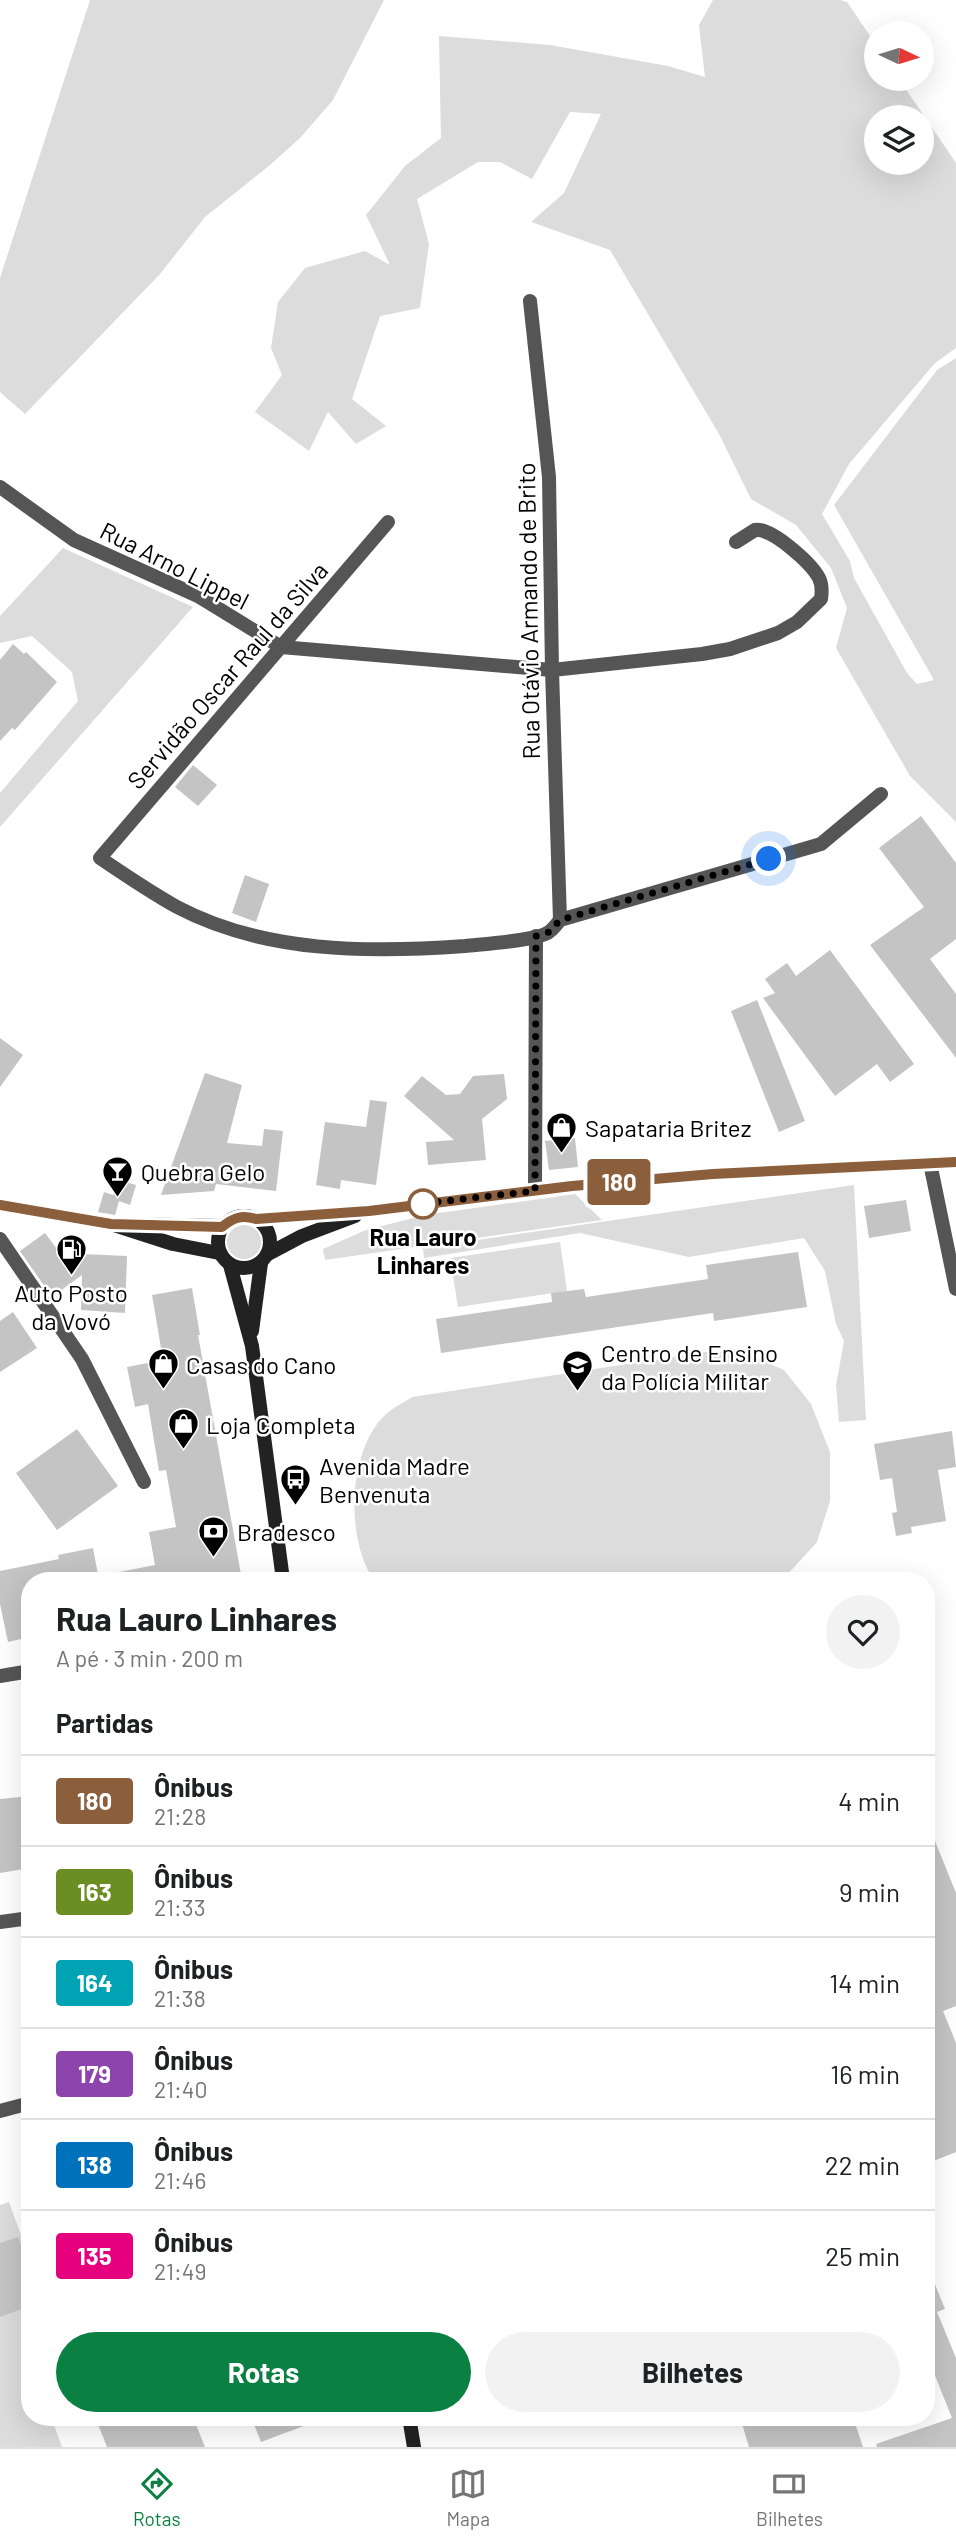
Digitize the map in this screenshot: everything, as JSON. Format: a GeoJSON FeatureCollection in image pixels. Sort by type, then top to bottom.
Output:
{"type":"FeatureCollection","features":[{"type":"Feature","properties":{"kind":"main road"},"geometry":{"type":"LineString","coordinates":[[219,1253],[218,1235],[222,1227],[232,1218],[244,1216],[256,1219],[369,1211],[535,1191],[713,1174],[956,1162]]}},
{"type":"Feature","properties":{"kind":"main road"},"geometry":{"type":"LineString","coordinates":[[0,1205],[111,1224],[222,1227]]}},
{"type":"Feature","properties":{"kind":"main road"},"geometry":{"type":"LineString","coordinates":[[111,1224],[173,1244],[219,1253],[230,1265],[240,1269],[251,1268],[302,1236],[369,1211]]}},
{"type":"Feature","properties":{"kind":"main road"},"geometry":{"type":"LineString","coordinates":[[252,1346],[254,1305],[270,1238],[267,1230],[256,1219]]}},
{"type":"Feature","properties":{"kind":"main road"},"geometry":{"type":"LineString","coordinates":[[230,1265],[252,1346],[282,1572]]}},
{"type":"Feature","properties":{"kind":"main road"},"geometry":{"type":"LineString","coordinates":[[410,2426],[414,2447]]}},
{"type":"Feature","properties":{"kind":"street","name":"Rua Otávio Armando de Brito"},"geometry":{"type":"LineString","coordinates":[[530,302],[549,477],[560,920]]}},
{"type":"Feature","properties":{"kind":"street","name":"Rua Arno Lippel"},"geometry":{"type":"LineString","coordinates":[[0,487],[74,540],[198,596],[281,648],[552,670],[730,649],[778,633],[797,622],[821,599],[820,580],[814,570],[769,532],[755,530],[736,542]]}},
{"type":"Feature","properties":{"kind":"street","name":"Servidão Oscar Raul da Silva"},"geometry":{"type":"LineString","coordinates":[[388,522],[100,858],[179,908],[257,937],[338,948],[386,950],[485,944],[536,936]]}},
{"type":"Feature","properties":{"kind":"street"},"geometry":{"type":"LineString","coordinates":[[535,1191],[536,936],[549,932],[560,920],[821,844],[881,794]]}},
{"type":"Feature","properties":{"kind":"street"},"geometry":{"type":"LineString","coordinates":[[930,1163],[956,1289]]}},
{"type":"Feature","properties":{"kind":"street"},"geometry":{"type":"LineString","coordinates":[[0,1239],[82,1359],[144,1482]]}},
{"type":"Feature","properties":{"kind":"street"},"geometry":{"type":"LineString","coordinates":[[0,1676],[21,1672]]}},
{"type":"Feature","properties":{"kind":"street"},"geometry":{"type":"LineString","coordinates":[[0,1922],[21,1919]]}},
{"type":"Feature","properties":{"kind":"street"},"geometry":{"type":"LineString","coordinates":[[0,2111],[21,2105]]}},
{"type":"Feature","properties":{"kind":"shaded area"},"geometry":{"type":"Polygon","coordinates":[[[90,0],[384,0],[333,100],[301,137],[205,217],[160,274],[25,414],[0,392],[0,278],[90,0]]]}},
{"type":"Feature","properties":{"kind":"shaded area"},"geometry":{"type":"Polygon","coordinates":[[[713,0],[847,2],[864,27],[864,91],[907,91],[917,105],[864,105],[864,175],[934,175],[934,131],[956,163],[956,348],[935,363],[849,464],[822,514],[850,561],[854,578],[907,673],[917,684],[934,680],[834,505],[937,370],[956,358],[956,822],[910,776],[836,648],[847,608],[831,568],[796,525],[751,499],[719,434],[610,250],[531,222],[564,193],[601,114],[570,112],[532,179],[500,162],[478,162],[417,199],[429,244],[420,308],[380,316],[352,399],[386,426],[356,444],[328,412],[309,451],[255,412],[282,375],[271,348],[278,302],[305,268],[365,251],[390,265],[366,215],[405,166],[441,138],[439,36],[550,45],[668,66],[705,77],[699,25],[713,0]]]}},
{"type":"Feature","properties":{"kind":"shaded area"},"geometry":{"type":"Polygon","coordinates":[[[63,548],[193,607],[0,827],[0,793],[78,701],[72,672],[32,636],[0,643],[0,616],[63,548]]]}},
{"type":"Feature","properties":{"kind":"shaded area"},"geometry":{"type":"Polygon","coordinates":[[[854,1185],[866,1420],[839,1422],[836,1385],[844,1341],[836,1324],[825,1271],[804,1238],[689,1257],[580,1233],[424,1258],[423,1248],[854,1185]]]}},
{"type":"Feature","properties":{"kind":"shaded area"},"geometry":{"type":"Polygon","coordinates":[[[575,1194],[602,1220],[325,1260],[323,1249],[366,1230],[425,1215],[575,1194]]]}},
{"type":"Feature","properties":{"kind":"shaded area"},"geometry":{"type":"Polygon","coordinates":[[[244,1225],[256,1230],[261,1242],[256,1254],[244,1259],[232,1254],[227,1242],[232,1230],[244,1225]]]}},
{"type":"Feature","properties":{"kind":"shaded area"},"geometry":{"type":"Polygon","coordinates":[[[560,1242],[567,1291],[458,1307],[450,1258],[560,1242]]]}},
{"type":"Feature","properties":{"kind":"shaded area"},"geometry":{"type":"Polygon","coordinates":[[[712,1351],[749,1355],[784,1370],[811,1404],[830,1452],[830,1501],[817,1542],[790,1572],[370,1572],[358,1542],[355,1520],[357,1473],[372,1432],[384,1416],[412,1397],[712,1351]]]}},
{"type":"Feature","properties":{"kind":"shaded area"},"geometry":{"type":"Polygon","coordinates":[[[9,2202],[21,2235],[21,2426],[54,2426],[62,2447],[0,2447],[0,2205],[9,2202]]]}},
{"type":"Feature","properties":{"kind":"building"},"geometry":{"type":"Polygon","coordinates":[[[13,644],[24,654],[26,652],[57,682],[15,730],[12,728],[0,741],[0,660],[13,644]]]}},
{"type":"Feature","properties":{"kind":"building"},"geometry":{"type":"Polygon","coordinates":[[[193,765],[217,785],[198,806],[175,787],[193,765]]]}},
{"type":"Feature","properties":{"kind":"building"},"geometry":{"type":"Polygon","coordinates":[[[921,816],[956,863],[956,939],[930,959],[956,994],[956,1058],[870,945],[924,907],[879,848],[921,816]]]}},
{"type":"Feature","properties":{"kind":"building"},"geometry":{"type":"Polygon","coordinates":[[[245,875],[269,884],[256,922],[232,913],[245,875]]]}},
{"type":"Feature","properties":{"kind":"building"},"geometry":{"type":"Polygon","coordinates":[[[830,950],[914,1064],[890,1082],[877,1064],[835,1096],[763,998],[775,993],[765,979],[787,963],[796,976],[830,950]]]}},
{"type":"Feature","properties":{"kind":"building"},"geometry":{"type":"Polygon","coordinates":[[[757,1000],[805,1121],[779,1132],[731,1011],[757,1000]]]}},
{"type":"Feature","properties":{"kind":"building"},"geometry":{"type":"Polygon","coordinates":[[[0,1038],[23,1055],[0,1087],[0,1038]]]}},
{"type":"Feature","properties":{"kind":"building"},"geometry":{"type":"Polygon","coordinates":[[[205,1073],[242,1085],[227,1143],[262,1146],[264,1129],[283,1131],[276,1191],[216,1184],[214,1191],[161,1195],[205,1073]]]}},
{"type":"Feature","properties":{"kind":"building"},"geometry":{"type":"Polygon","coordinates":[[[504,1074],[507,1099],[482,1119],[486,1160],[428,1165],[426,1142],[454,1140],[404,1096],[422,1076],[446,1095],[460,1094],[473,1076],[504,1074]]]}},
{"type":"Feature","properties":{"kind":"building"},"geometry":{"type":"Polygon","coordinates":[[[370,1100],[387,1102],[376,1185],[341,1180],[340,1189],[316,1185],[325,1122],[366,1127],[370,1100]]]}},
{"type":"Feature","properties":{"kind":"building","name":"Sapataria Britez"},"geometry":{"type":"Polygon","coordinates":[[[575,1138],[578,1167],[549,1170],[545,1141],[575,1138]]]}},
{"type":"Feature","properties":{"kind":"building","name":"Quebra Gelo"},"geometry":{"type":"Polygon","coordinates":[[[118,1180],[136,1185],[130,1205],[119,1201],[115,1215],[98,1212],[104,1192],[113,1195],[118,1180]]]}},
{"type":"Feature","properties":{"kind":"building"},"geometry":{"type":"Polygon","coordinates":[[[906,1200],[911,1231],[869,1238],[864,1206],[906,1200]]]}},
{"type":"Feature","properties":{"kind":"building"},"geometry":{"type":"Polygon","coordinates":[[[45,1233],[60,1253],[127,1256],[125,1313],[81,1310],[82,1275],[52,1297],[20,1251],[45,1233]]]}},
{"type":"Feature","properties":{"kind":"building"},"geometry":{"type":"Polygon","coordinates":[[[798,1252],[807,1307],[714,1321],[713,1313],[441,1353],[436,1319],[552,1302],[551,1293],[584,1289],[586,1297],[708,1279],[706,1265],[798,1252]]]}},
{"type":"Feature","properties":{"kind":"building"},"geometry":{"type":"Polygon","coordinates":[[[192,1288],[241,1572],[119,1572],[155,1565],[149,1532],[176,1527],[166,1470],[159,1471],[148,1404],[135,1407],[127,1367],[163,1360],[152,1295],[192,1288]]]}},
{"type":"Feature","properties":{"kind":"building"},"geometry":{"type":"Polygon","coordinates":[[[13,1312],[37,1348],[0,1372],[0,1321],[13,1312]]]}},
{"type":"Feature","properties":{"kind":"building"},"geometry":{"type":"Polygon","coordinates":[[[77,1429],[118,1486],[57,1530],[16,1473],[77,1429]]]}},
{"type":"Feature","properties":{"kind":"building"},"geometry":{"type":"Polygon","coordinates":[[[952,1431],[956,1467],[938,1470],[946,1521],[911,1527],[912,1533],[896,1536],[892,1513],[897,1512],[892,1478],[880,1480],[874,1444],[952,1431]]]}},
{"type":"Feature","properties":{"kind":"building"},"geometry":{"type":"Polygon","coordinates":[[[93,1548],[98,1572],[21,1572],[21,1639],[8,1642],[0,1604],[0,1571],[59,1559],[58,1555],[93,1548]]]}},
{"type":"Feature","properties":{"kind":"building"},"geometry":{"type":"Polygon","coordinates":[[[21,1797],[21,1870],[0,1873],[0,1799],[21,1797]]]}},
{"type":"Feature","properties":{"kind":"building"},"geometry":{"type":"Polygon","coordinates":[[[935,1841],[956,1893],[956,2006],[943,2011],[956,2043],[956,2152],[935,2160],[935,1841]]]}},
{"type":"Feature","properties":{"kind":"building"},"geometry":{"type":"Polygon","coordinates":[[[18,2237],[21,2245],[21,2309],[0,2317],[0,2243],[18,2237]]]}},
{"type":"Feature","properties":{"kind":"building"},"geometry":{"type":"Polygon","coordinates":[[[935,2284],[945,2309],[937,2312],[956,2358],[956,2447],[877,2447],[876,2444],[952,2418],[935,2376],[935,2284]]]}},
{"type":"Feature","properties":{"kind":"building"},"geometry":{"type":"Polygon","coordinates":[[[99,2426],[197,2426],[205,2447],[107,2447],[99,2426]]]}},
{"type":"Feature","properties":{"kind":"building"},"geometry":{"type":"Polygon","coordinates":[[[255,2426],[304,2426],[261,2442],[255,2426]]]}},
{"type":"Feature","properties":{"kind":"building"},"geometry":{"type":"Polygon","coordinates":[[[743,2426],[856,2426],[863,2447],[749,2447],[743,2426]]]}},
{"type":"Feature","properties":{"kind":"bus line","name":"180"},"geometry":{"type":"LineString","coordinates":[[0,1205],[111,1224],[222,1227],[232,1218],[244,1216],[256,1219],[369,1211],[572,1186],[713,1174],[956,1162]]}},
{"type":"Feature","properties":{"kind":"place","name":"Sapataria Britez"},"geometry":{"type":"Point","coordinates":[562,1154]}},
{"type":"Feature","properties":{"kind":"place","name":"Quebra Gelo"},"geometry":{"type":"Point","coordinates":[118,1198]}},
{"type":"Feature","properties":{"kind":"place","name":"Rua Lauro Linhares"},"geometry":{"type":"Point","coordinates":[423,1204]}},
{"type":"Feature","properties":{"kind":"place","name":"Auto Posto da Vovó"},"geometry":{"type":"Point","coordinates":[71,1277]}},
{"type":"Feature","properties":{"kind":"place","name":"Casas do Cano"},"geometry":{"type":"Point","coordinates":[163,1391]}},
{"type":"Feature","properties":{"kind":"place","name":"Centro de Ensino da Polícia Militar"},"geometry":{"type":"Point","coordinates":[578,1393]}},
{"type":"Feature","properties":{"kind":"place","name":"Loja Completa"},"geometry":{"type":"Point","coordinates":[183,1451]}},
{"type":"Feature","properties":{"kind":"place","name":"Avenida Madre Benvenuta"},"geometry":{"type":"Point","coordinates":[296,1506]}},
{"type":"Feature","properties":{"kind":"place","name":"Bradesco"},"geometry":{"type":"Point","coordinates":[214,1558]}},
{"type":"Feature","properties":{"kind":"route"},"geometry":{"type":"LineString","coordinates":[[423,1204],[418,1204],[535,1191],[536,936],[549,932],[560,920],[769,859]]}}]}
